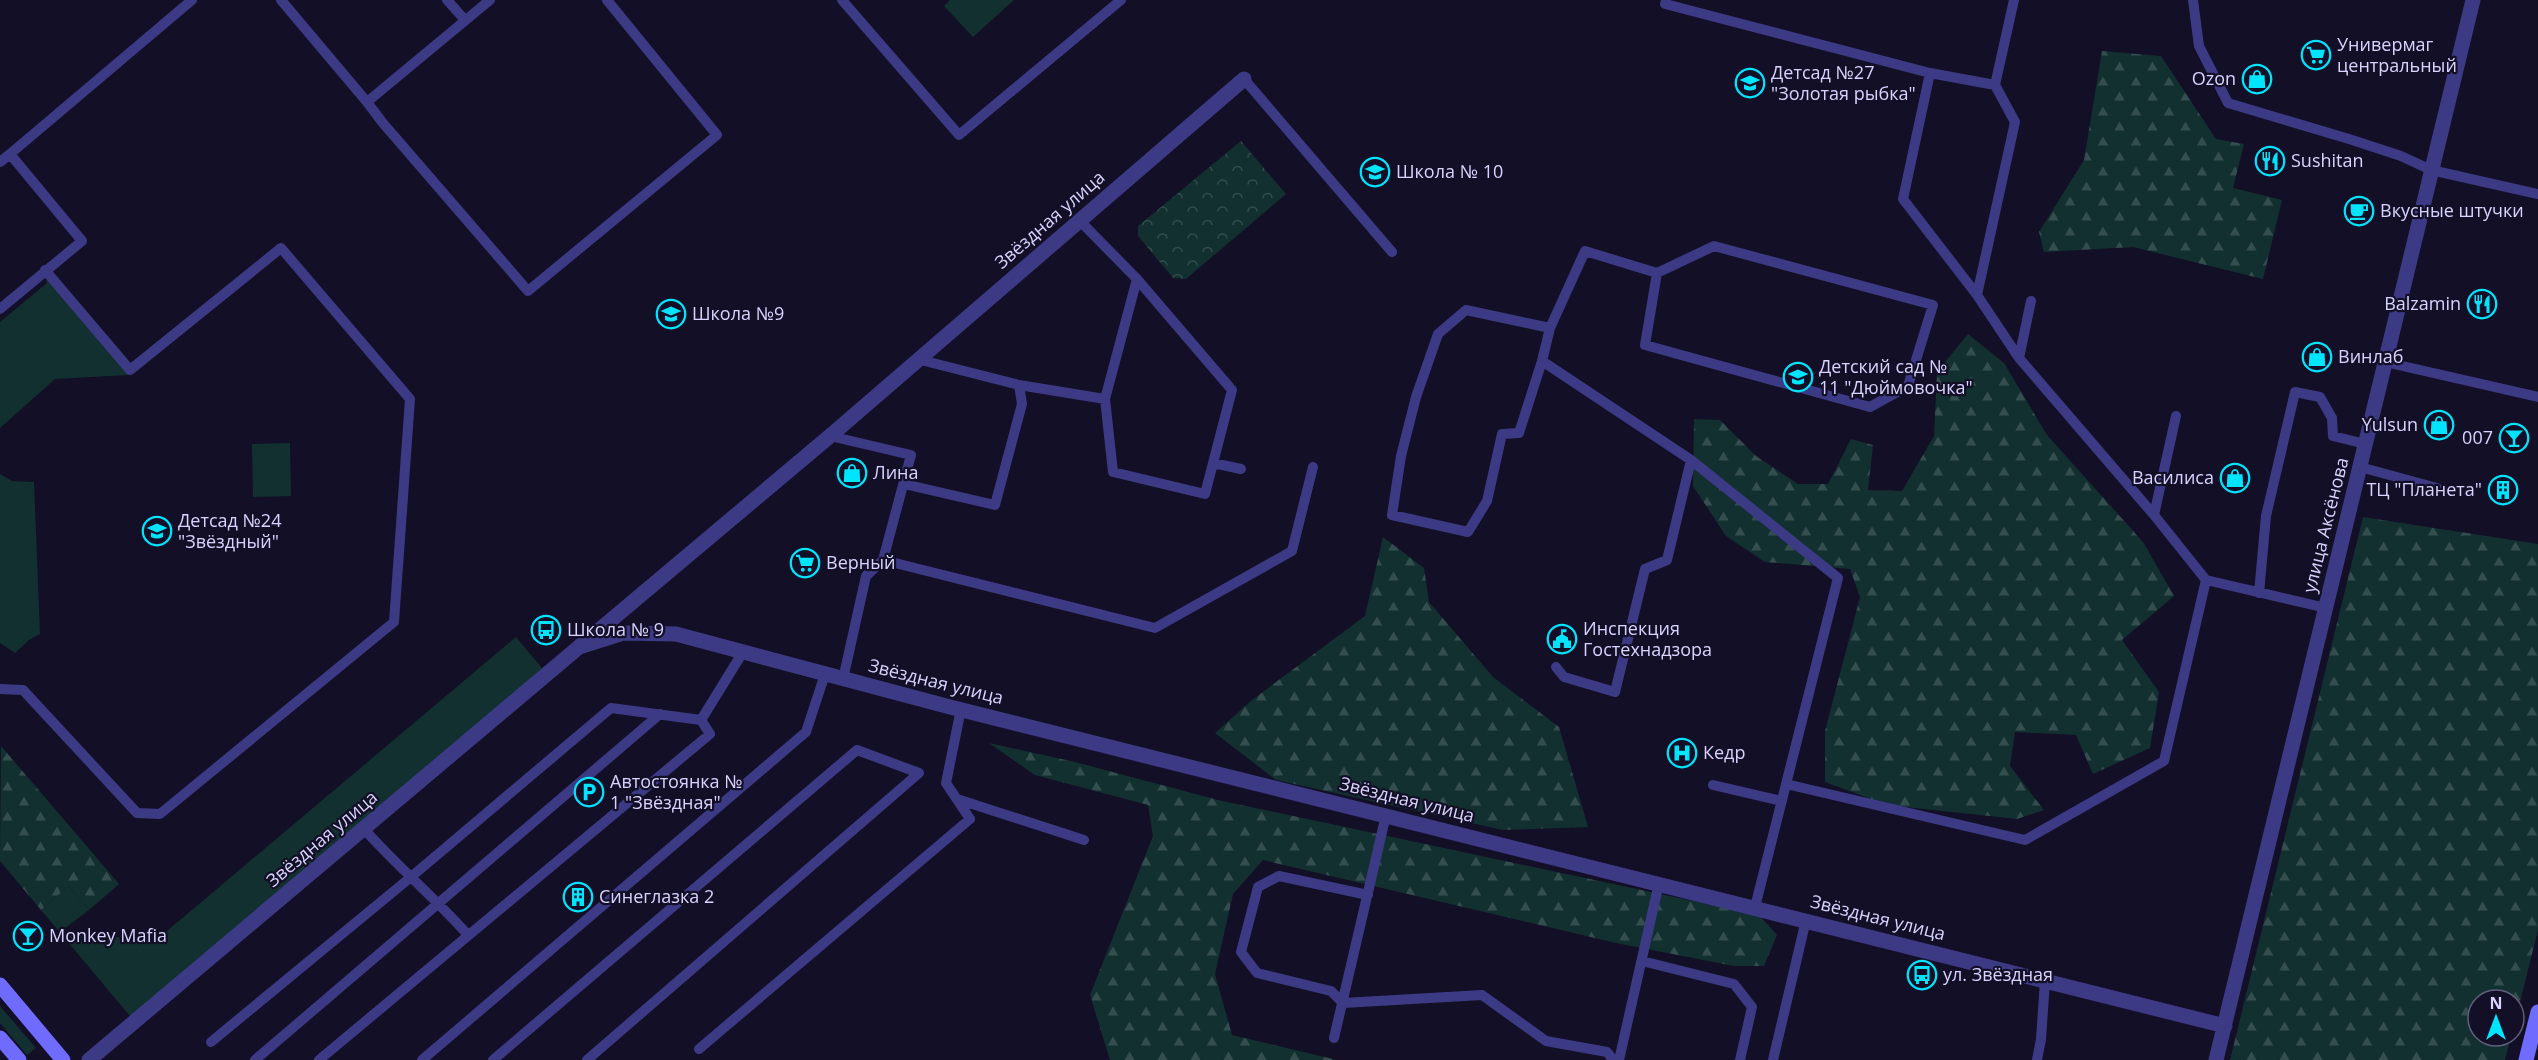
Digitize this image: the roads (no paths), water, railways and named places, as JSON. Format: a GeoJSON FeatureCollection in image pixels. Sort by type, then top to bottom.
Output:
{"type":"FeatureCollection","features":[{"type":"Feature","properties":{"kind":"main road"},"geometry":{"type":"LineString","coordinates":[[0,985],[63,1060]]}},
{"type":"Feature","properties":{"kind":"main road"},"geometry":{"type":"LineString","coordinates":[[2526,1060],[2538,1011]]}},
{"type":"Feature","properties":{"kind":"main road"},"geometry":{"type":"LineString","coordinates":[[0,1038],[18,1060]]}},
{"type":"Feature","properties":{"kind":"street","name":"улица Аксёнова"},"geometry":{"type":"LineString","coordinates":[[2216,1060],[2473,0]]}},
{"type":"Feature","properties":{"kind":"street","name":"Звёздная улица"},"geometry":{"type":"LineString","coordinates":[[89,1060],[830,436],[1244,79]]}},
{"type":"Feature","properties":{"kind":"street","name":"Звёздная улица"},"geometry":{"type":"LineString","coordinates":[[579,647],[623,633],[676,634],[961,709],[2225,1026]]}},
{"type":"Feature","properties":{"kind":"lane"},"geometry":{"type":"LineString","coordinates":[[0,162],[192,0]]}},
{"type":"Feature","properties":{"kind":"lane"},"geometry":{"type":"LineString","coordinates":[[281,0],[382,122],[528,291],[717,135],[607,0]]}},
{"type":"Feature","properties":{"kind":"lane"},"geometry":{"type":"LineString","coordinates":[[447,0],[465,20]]}},
{"type":"Feature","properties":{"kind":"lane"},"geometry":{"type":"LineString","coordinates":[[367,102],[490,0]]}},
{"type":"Feature","properties":{"kind":"lane"},"geometry":{"type":"LineString","coordinates":[[842,0],[959,135],[1121,0]]}},
{"type":"Feature","properties":{"kind":"lane"},"geometry":{"type":"LineString","coordinates":[[1666,0],[1665,4],[1930,73],[1995,85]]}},
{"type":"Feature","properties":{"kind":"lane"},"geometry":{"type":"LineString","coordinates":[[1977,295],[2015,122],[1995,85],[2014,0]]}},
{"type":"Feature","properties":{"kind":"lane"},"geometry":{"type":"LineString","coordinates":[[2193,0],[2199,45],[2228,103],[2401,156],[2432,170],[2538,194]]}},
{"type":"Feature","properties":{"kind":"lane"},"geometry":{"type":"LineString","coordinates":[[1930,73],[1903,199],[1977,295],[2019,358],[2154,515],[2206,580],[2326,608]]}},
{"type":"Feature","properties":{"kind":"lane"},"geometry":{"type":"LineString","coordinates":[[1244,79],[1392,252]]}},
{"type":"Feature","properties":{"kind":"lane"},"geometry":{"type":"LineString","coordinates":[[0,309],[82,241],[10,154]]}},
{"type":"Feature","properties":{"kind":"lane"},"geometry":{"type":"LineString","coordinates":[[1079,220],[1137,279],[1232,390],[1205,494],[1113,472],[1105,399],[1137,279]]}},
{"type":"Feature","properties":{"kind":"lane"},"geometry":{"type":"LineString","coordinates":[[1550,328],[1466,310],[1438,334],[1416,397],[1401,456],[1392,515],[1468,532],[1487,501],[1502,434],[1519,433],[1550,328],[1585,250],[1657,273],[1713,246],[1933,305],[1908,386],[1870,407],[1645,345],[1657,273]]}},
{"type":"Feature","properties":{"kind":"lane"},"geometry":{"type":"LineString","coordinates":[[0,689],[22,690],[137,813],[160,814],[394,622],[411,399],[281,248],[130,370],[45,270]]}},
{"type":"Feature","properties":{"kind":"lane"},"geometry":{"type":"LineString","coordinates":[[2019,358],[2031,301]]}},
{"type":"Feature","properties":{"kind":"lane"},"geometry":{"type":"LineString","coordinates":[[917,359],[1019,385],[1105,399]]}},
{"type":"Feature","properties":{"kind":"lane"},"geometry":{"type":"LineString","coordinates":[[1542,361],[1691,460],[1838,578],[1755,907]]}},
{"type":"Feature","properties":{"kind":"lane"},"geometry":{"type":"LineString","coordinates":[[2385,362],[2538,397]]}},
{"type":"Feature","properties":{"kind":"lane"},"geometry":{"type":"LineString","coordinates":[[904,484],[995,505],[1022,404],[1019,385]]}},
{"type":"Feature","properties":{"kind":"lane"},"geometry":{"type":"LineString","coordinates":[[2259,592],[2266,516],[2295,392],[2320,397],[2332,418],[2333,436],[2365,444]]}},
{"type":"Feature","properties":{"kind":"lane"},"geometry":{"type":"LineString","coordinates":[[2154,515],[2176,416]]}},
{"type":"Feature","properties":{"kind":"lane"},"geometry":{"type":"LineString","coordinates":[[830,436],[911,455],[883,560],[866,576],[843,679]]}},
{"type":"Feature","properties":{"kind":"lane"},"geometry":{"type":"LineString","coordinates":[[1556,667],[1564,677],[1615,692],[1645,569],[1667,560],[1691,460]]}},
{"type":"Feature","properties":{"kind":"lane"},"geometry":{"type":"LineString","coordinates":[[1213,463],[1241,469]]}},
{"type":"Feature","properties":{"kind":"lane"},"geometry":{"type":"LineString","coordinates":[[883,560],[1155,628],[1292,551],[1313,467]]}},
{"type":"Feature","properties":{"kind":"lane"},"geometry":{"type":"LineString","coordinates":[[2360,467],[2437,488]]}},
{"type":"Feature","properties":{"kind":"lane"},"geometry":{"type":"LineString","coordinates":[[1786,784],[2025,840],[2164,761],[2206,580]]}},
{"type":"Feature","properties":{"kind":"lane"},"geometry":{"type":"LineString","coordinates":[[701,720],[743,652]]}},
{"type":"Feature","properties":{"kind":"lane"},"geometry":{"type":"LineString","coordinates":[[422,1060],[806,732],[825,674]]}},
{"type":"Feature","properties":{"kind":"lane"},"geometry":{"type":"LineString","coordinates":[[211,1042],[411,877],[610,708],[701,720],[710,734],[319,1060]]}},
{"type":"Feature","properties":{"kind":"lane"},"geometry":{"type":"LineString","coordinates":[[699,1049],[970,819],[946,783],[961,709]]}},
{"type":"Feature","properties":{"kind":"lane"},"geometry":{"type":"LineString","coordinates":[[255,1060],[660,714]]}},
{"type":"Feature","properties":{"kind":"lane"},"geometry":{"type":"LineString","coordinates":[[493,1060],[857,750],[919,773],[587,1060]]}},
{"type":"Feature","properties":{"kind":"lane"},"geometry":{"type":"LineString","coordinates":[[1713,785],[1782,801]]}},
{"type":"Feature","properties":{"kind":"lane"},"geometry":{"type":"LineString","coordinates":[[957,799],[1084,840]]}},
{"type":"Feature","properties":{"kind":"lane"},"geometry":{"type":"LineString","coordinates":[[1335,1038],[1386,815]]}},
{"type":"Feature","properties":{"kind":"lane"},"geometry":{"type":"LineString","coordinates":[[364,829],[396,865],[439,903],[468,935]]}},
{"type":"Feature","properties":{"kind":"lane"},"geometry":{"type":"LineString","coordinates":[[1368,895],[1280,876],[1258,887],[1241,952],[1257,973],[1331,991],[1343,1003],[1482,995],[1546,1041],[1607,1052],[1612,1060]]}},
{"type":"Feature","properties":{"kind":"lane"},"geometry":{"type":"LineString","coordinates":[[1619,1060],[1659,883]]}},
{"type":"Feature","properties":{"kind":"lane"},"geometry":{"type":"LineString","coordinates":[[1773,1060],[1806,920]]}},
{"type":"Feature","properties":{"kind":"lane"},"geometry":{"type":"LineString","coordinates":[[1642,961],[1734,984],[1752,1006],[1740,1060]]}},
{"type":"Feature","properties":{"kind":"lane"},"geometry":{"type":"LineString","coordinates":[[2037,1060],[2042,1039],[2045,981]]}},
{"type":"Feature","properties":{"kind":"place","name":"Универмаг центральный"},"geometry":{"type":"Point","coordinates":[2316,55]}},
{"type":"Feature","properties":{"kind":"place","name":"Ozon"},"geometry":{"type":"Point","coordinates":[2257,79]}},
{"type":"Feature","properties":{"kind":"place","name":"Детсад №27 \"Золотая рыбка\""},"geometry":{"type":"Point","coordinates":[1750,83]}},
{"type":"Feature","properties":{"kind":"place","name":"Sushitan"},"geometry":{"type":"Point","coordinates":[2270,161]}},
{"type":"Feature","properties":{"kind":"place","name":"Школа № 10"},"geometry":{"type":"Point","coordinates":[1375,172]}},
{"type":"Feature","properties":{"kind":"place","name":"Вкусные штучки"},"geometry":{"type":"Point","coordinates":[2359,211]}},
{"type":"Feature","properties":{"kind":"place","name":"Balzamin"},"geometry":{"type":"Point","coordinates":[2482,304]}},
{"type":"Feature","properties":{"kind":"place","name":"Школа №9"},"geometry":{"type":"Point","coordinates":[671,314]}},
{"type":"Feature","properties":{"kind":"place","name":"Винлаб"},"geometry":{"type":"Point","coordinates":[2317,357]}},
{"type":"Feature","properties":{"kind":"place","name":"Детский сад № 11 \"Дюймовочка\""},"geometry":{"type":"Point","coordinates":[1798,377]}},
{"type":"Feature","properties":{"kind":"place","name":"Yulsun"},"geometry":{"type":"Point","coordinates":[2439,425]}},
{"type":"Feature","properties":{"kind":"place","name":"007"},"geometry":{"type":"Point","coordinates":[2514,438]}},
{"type":"Feature","properties":{"kind":"place","name":"Лина"},"geometry":{"type":"Point","coordinates":[852,473]}},
{"type":"Feature","properties":{"kind":"place","name":"Василиса"},"geometry":{"type":"Point","coordinates":[2235,478]}},
{"type":"Feature","properties":{"kind":"place","name":"ТЦ \"Планета\""},"geometry":{"type":"Point","coordinates":[2503,490]}},
{"type":"Feature","properties":{"kind":"place","name":"Детсад №24 \"Звёздный\""},"geometry":{"type":"Point","coordinates":[157,531]}},
{"type":"Feature","properties":{"kind":"place","name":"Верный"},"geometry":{"type":"Point","coordinates":[805,563]}},
{"type":"Feature","properties":{"kind":"place","name":"Школа № 9"},"geometry":{"type":"Point","coordinates":[546,630]}},
{"type":"Feature","properties":{"kind":"place","name":"Инспекция Гостехнадзора"},"geometry":{"type":"Point","coordinates":[1562,639]}},
{"type":"Feature","properties":{"kind":"place","name":"Кедр"},"geometry":{"type":"Point","coordinates":[1682,753]}},
{"type":"Feature","properties":{"kind":"place","name":"Автостоянка № 1 \"Звёздная\""},"geometry":{"type":"Point","coordinates":[589,792]}},
{"type":"Feature","properties":{"kind":"place","name":"Синеглазка 2"},"geometry":{"type":"Point","coordinates":[578,897]}},
{"type":"Feature","properties":{"kind":"place","name":"Monkey Mafia"},"geometry":{"type":"Point","coordinates":[28,936]}},
{"type":"Feature","properties":{"kind":"place","name":"ул. Звёздная"},"geometry":{"type":"Point","coordinates":[1922,975]}}]}
